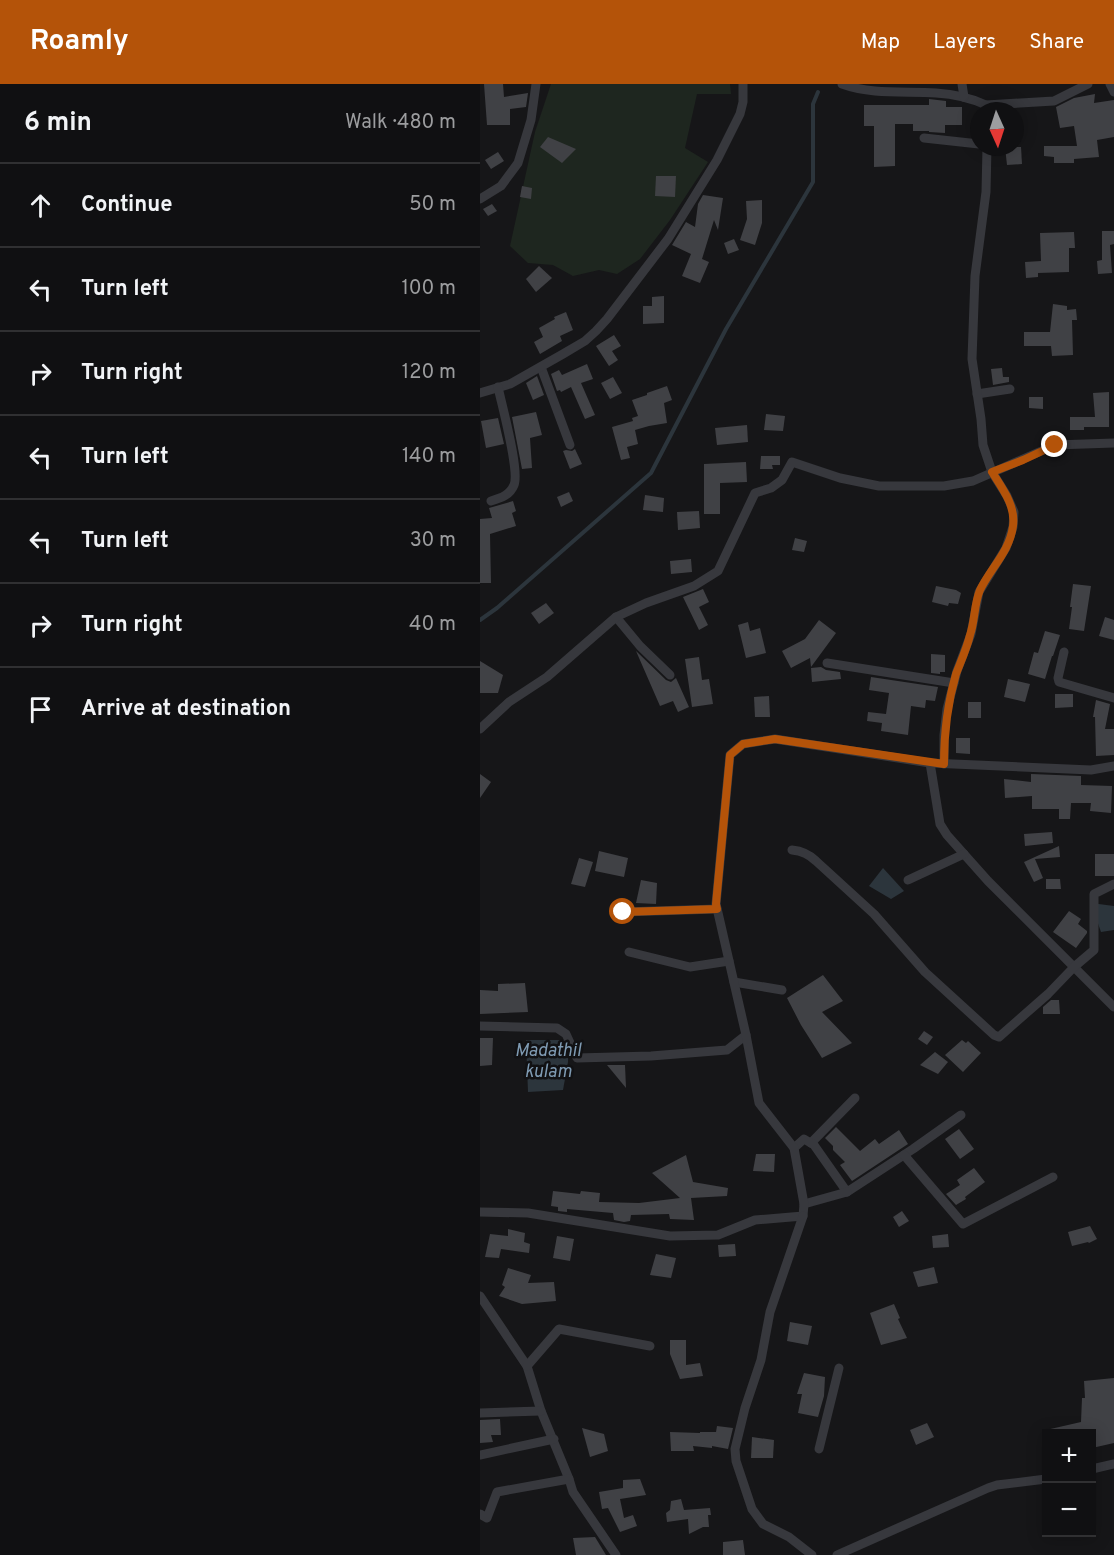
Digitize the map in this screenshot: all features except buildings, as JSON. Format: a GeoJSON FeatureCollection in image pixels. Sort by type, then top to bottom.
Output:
{"type":"FeatureCollection","features":[{"type":"Feature","properties":{"kind":"street"},"geometry":{"type":"LineString","coordinates":[[480,199],[501,186],[518,163],[531,120],[536,84]]}},
{"type":"Feature","properties":{"kind":"street"},"geometry":{"type":"LineString","coordinates":[[480,393],[510,384],[585,341],[596,331],[668,239],[717,160],[740,114],[743,84]]}},
{"type":"Feature","properties":{"kind":"street"},"geometry":{"type":"LineString","coordinates":[[842,84],[886,92],[938,93],[964,97],[974,102]]}},
{"type":"Feature","properties":{"kind":"street"},"geometry":{"type":"LineString","coordinates":[[962,84],[964,97]]}},
{"type":"Feature","properties":{"kind":"street"},"geometry":{"type":"LineString","coordinates":[[1024,104],[1054,101],[1088,84]]}},
{"type":"Feature","properties":{"kind":"street"},"geometry":{"type":"LineString","coordinates":[[1110,84],[1114,92]]}},
{"type":"Feature","properties":{"kind":"street"},"geometry":{"type":"LineString","coordinates":[[924,138],[970,143]]}},
{"type":"Feature","properties":{"kind":"street"},"geometry":{"type":"LineString","coordinates":[[944,764],[947,709],[971,634],[979,592],[1006,548],[1013,527],[1014,512],[992,472],[983,446],[972,359],[975,276],[986,192],[987,156]]}},
{"type":"Feature","properties":{"kind":"street"},"geometry":{"type":"LineString","coordinates":[[540,367],[570,445]]}},
{"type":"Feature","properties":{"kind":"street"},"geometry":{"type":"LineString","coordinates":[[492,501],[505,496],[513,488],[516,479],[511,443],[498,387]]}},
{"type":"Feature","properties":{"kind":"street"},"geometry":{"type":"LineString","coordinates":[[977,394],[1010,389]]}},
{"type":"Feature","properties":{"kind":"street"},"geometry":{"type":"LineString","coordinates":[[480,729],[509,702],[547,677],[616,617],[646,603],[694,586],[718,572],[755,493],[771,488],[782,480],[792,462],[840,478],[879,486],[944,486],[973,481],[1055,445],[1114,443]]}},
{"type":"Feature","properties":{"kind":"street"},"geometry":{"type":"LineString","coordinates":[[616,617],[640,646],[670,675]]}},
{"type":"Feature","properties":{"kind":"street"},"geometry":{"type":"LineString","coordinates":[[1064,652],[1059,682],[1114,698]]}},
{"type":"Feature","properties":{"kind":"street"},"geometry":{"type":"LineString","coordinates":[[827,663],[954,683]]}},
{"type":"Feature","properties":{"kind":"street"},"geometry":{"type":"LineString","coordinates":[[812,1555],[789,1537],[763,1524],[752,1509],[736,1461],[735,1449],[745,1408],[761,1360],[770,1312],[803,1216],[804,1204],[794,1148],[759,1103],[716,904],[730,755],[743,744],[775,739],[930,763],[1091,770],[1114,766]]}},
{"type":"Feature","properties":{"kind":"street"},"geometry":{"type":"LineString","coordinates":[[930,763],[940,824],[988,881],[1114,1007]]}},
{"type":"Feature","properties":{"kind":"street"},"geometry":{"type":"LineString","coordinates":[[797,851],[811,856],[874,914],[925,972],[995,1036],[1000,1037],[1094,950],[1094,894],[1114,884]]}},
{"type":"Feature","properties":{"kind":"street"},"geometry":{"type":"LineString","coordinates":[[908,880],[964,854]]}},
{"type":"Feature","properties":{"kind":"street"},"geometry":{"type":"LineString","coordinates":[[623,912],[717,909]]}},
{"type":"Feature","properties":{"kind":"street"},"geometry":{"type":"LineString","coordinates":[[629,952],[690,967],[729,961]]}},
{"type":"Feature","properties":{"kind":"street"},"geometry":{"type":"LineString","coordinates":[[734,982],[782,990]]}},
{"type":"Feature","properties":{"kind":"street"},"geometry":{"type":"LineString","coordinates":[[480,1026],[557,1029],[566,1034],[577,1058],[651,1056],[727,1050],[746,1035]]}},
{"type":"Feature","properties":{"kind":"street"},"geometry":{"type":"LineString","coordinates":[[811,1143],[855,1098]]}},
{"type":"Feature","properties":{"kind":"street"},"geometry":{"type":"LineString","coordinates":[[804,1204],[847,1192],[961,1115]]}},
{"type":"Feature","properties":{"kind":"street"},"geometry":{"type":"LineString","coordinates":[[794,1148],[804,1139],[814,1145],[847,1192]]}},
{"type":"Feature","properties":{"kind":"street"},"geometry":{"type":"LineString","coordinates":[[904,1155],[963,1224],[1053,1177]]}},
{"type":"Feature","properties":{"kind":"street"},"geometry":{"type":"LineString","coordinates":[[480,1202],[480,1211],[528,1213],[670,1236],[718,1235],[755,1220],[803,1216]]}},
{"type":"Feature","properties":{"kind":"street"},"geometry":{"type":"LineString","coordinates":[[480,1296],[527,1366],[541,1411],[554,1439],[573,1492],[616,1555]]}},
{"type":"Feature","properties":{"kind":"street"},"geometry":{"type":"LineString","coordinates":[[527,1366],[560,1329],[650,1346]]}},
{"type":"Feature","properties":{"kind":"street"},"geometry":{"type":"LineString","coordinates":[[819,1449],[839,1368]]}},
{"type":"Feature","properties":{"kind":"street"},"geometry":{"type":"LineString","coordinates":[[480,1413],[541,1411]]}},
{"type":"Feature","properties":{"kind":"street"},"geometry":{"type":"LineString","coordinates":[[480,1455],[554,1439]]}},
{"type":"Feature","properties":{"kind":"street"},"geometry":{"type":"LineString","coordinates":[[1096,1468],[1114,1464]]}},
{"type":"Feature","properties":{"kind":"street"},"geometry":{"type":"LineString","coordinates":[[480,1514],[487,1518],[497,1492],[569,1479]]}},
{"type":"Feature","properties":{"kind":"street"},"geometry":{"type":"LineString","coordinates":[[837,1555],[988,1488],[1042,1480]]}},
{"type":"Feature","properties":{"kind":"shaded area"},"geometry":{"type":"Polygon","coordinates":[[[551,84],[730,84],[731,94],[697,94],[685,148],[708,162],[670,220],[640,259],[617,274],[599,270],[573,276],[553,265],[528,263],[510,246],[535,132],[551,84]]]}},
{"type":"Feature","properties":{"kind":"water"},"geometry":{"type":"Polygon","coordinates":[[[883,868],[904,891],[891,899],[869,886],[883,868]]]}},
{"type":"Feature","properties":{"kind":"water"},"geometry":{"type":"Polygon","coordinates":[[[1091,903],[1114,906],[1114,930],[1101,932],[1091,903]]]}},
{"type":"Feature","properties":{"kind":"water","name":"Madathil kulam"},"geometry":{"type":"Polygon","coordinates":[[[526,1040],[569,1040],[563,1090],[528,1092],[526,1040]]]}},
{"type":"Feature","properties":{"kind":"waterway"},"geometry":{"type":"LineString","coordinates":[[480,620],[497,608],[651,473],[726,329],[813,182],[813,104],[818,92]]}},
{"type":"Feature","properties":{"kind":"route"},"geometry":{"type":"LineString","coordinates":[[623,912],[717,909],[730,755],[743,744],[775,739],[944,764],[947,709],[957,671],[971,634],[979,592],[1006,548],[1013,527],[1014,512],[992,472],[1055,445]]}}]}
